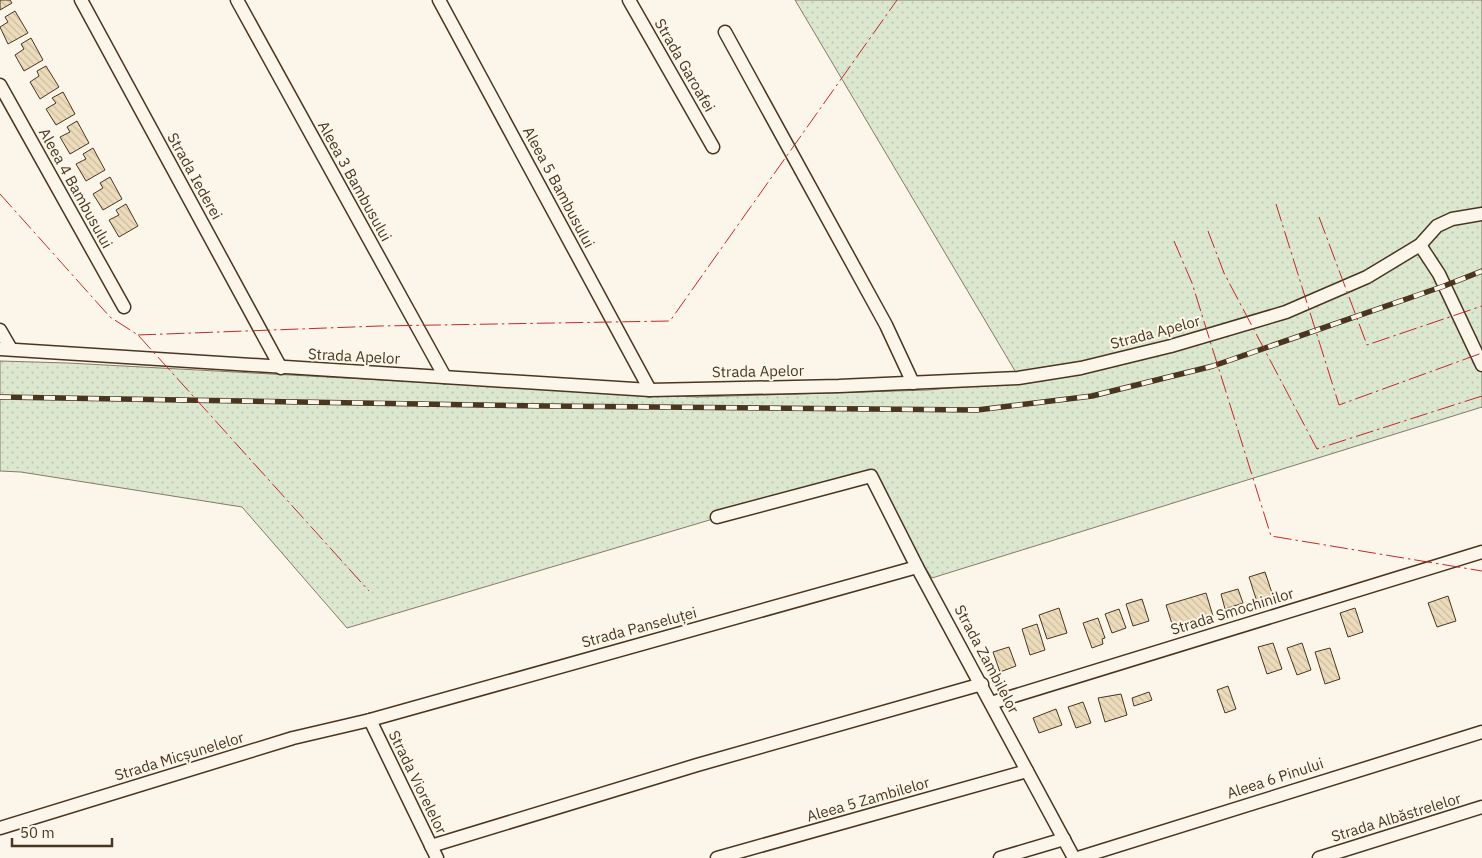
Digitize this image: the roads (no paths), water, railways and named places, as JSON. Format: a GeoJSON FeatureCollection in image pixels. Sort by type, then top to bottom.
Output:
{"type":"FeatureCollection","features":[{"type":"Feature","properties":{"kind":"street","name":"Strada Iederei"},"geometry":{"type":"LineString","coordinates":[[81,0],[281,368]]}},
{"type":"Feature","properties":{"kind":"street","name":"Aleea 3 Bambusului"},"geometry":{"type":"LineString","coordinates":[[237,0],[445,377]]}},
{"type":"Feature","properties":{"kind":"street","name":"Aleea 5 Bambusului"},"geometry":{"type":"LineString","coordinates":[[439,0],[650,390]]}},
{"type":"Feature","properties":{"kind":"street","name":"Strada Garoafei"},"geometry":{"type":"LineString","coordinates":[[629,0],[713,147]]}},
{"type":"Feature","properties":{"kind":"street"},"geometry":{"type":"LineString","coordinates":[[725,32],[886,325],[913,383]]}},
{"type":"Feature","properties":{"kind":"street","name":"Aleea 4 Bambusului"},"geometry":{"type":"LineString","coordinates":[[0,85],[124,307]]}},
{"type":"Feature","properties":{"kind":"street","name":"Strada Apelor"},"geometry":{"type":"LineString","coordinates":[[5,349],[650,390],[913,383],[1018,378],[1081,368],[1171,346],[1286,312],[1367,277],[1420,245],[1437,226],[1452,219],[1482,214]]}},
{"type":"Feature","properties":{"kind":"street"},"geometry":{"type":"LineString","coordinates":[[1420,245],[1439,274],[1482,365]]}},
{"type":"Feature","properties":{"kind":"street"},"geometry":{"type":"LineString","coordinates":[[0,330],[5,349]]}},
{"type":"Feature","properties":{"kind":"street","name":"Strada Zambilelor"},"geometry":{"type":"LineString","coordinates":[[717,517],[871,476],[917,567],[982,684],[1074,858]]}},
{"type":"Feature","properties":{"kind":"street","name":"Strada Smochinilor"},"geometry":{"type":"LineString","coordinates":[[991,703],[1482,552]]}},
{"type":"Feature","properties":{"kind":"street","name":"Strada Panseluței"},"geometry":{"type":"LineString","coordinates":[[370,720],[917,567]]}},
{"type":"Feature","properties":{"kind":"street"},"geometry":{"type":"LineString","coordinates":[[431,846],[697,765],[982,684]]}},
{"type":"Feature","properties":{"kind":"street","name":"Strada Micșunelelor"},"geometry":{"type":"LineString","coordinates":[[0,828],[293,738],[370,720]]}},
{"type":"Feature","properties":{"kind":"street","name":"Strada Viorelelor"},"geometry":{"type":"LineString","coordinates":[[370,720],[437,858]]}},
{"type":"Feature","properties":{"kind":"street","name":"Aleea 6 Pinului"},"geometry":{"type":"LineString","coordinates":[[1078,858],[1339,775],[1482,732]]}},
{"type":"Feature","properties":{"kind":"street","name":"Aleea 5 Zambilelor"},"geometry":{"type":"LineString","coordinates":[[717,858],[1027,772]]}},
{"type":"Feature","properties":{"kind":"street","name":"Strada Albăstrelelor"},"geometry":{"type":"LineString","coordinates":[[1319,858],[1482,807]]}},
{"type":"Feature","properties":{"kind":"street"},"geometry":{"type":"LineString","coordinates":[[1000,858],[1064,840]]}},
{"type":"Feature","properties":{"kind":"railway"},"geometry":{"type":"LineString","coordinates":[[0,397],[545,406],[977,410],[1092,396],[1213,366],[1482,271]]}}]}
